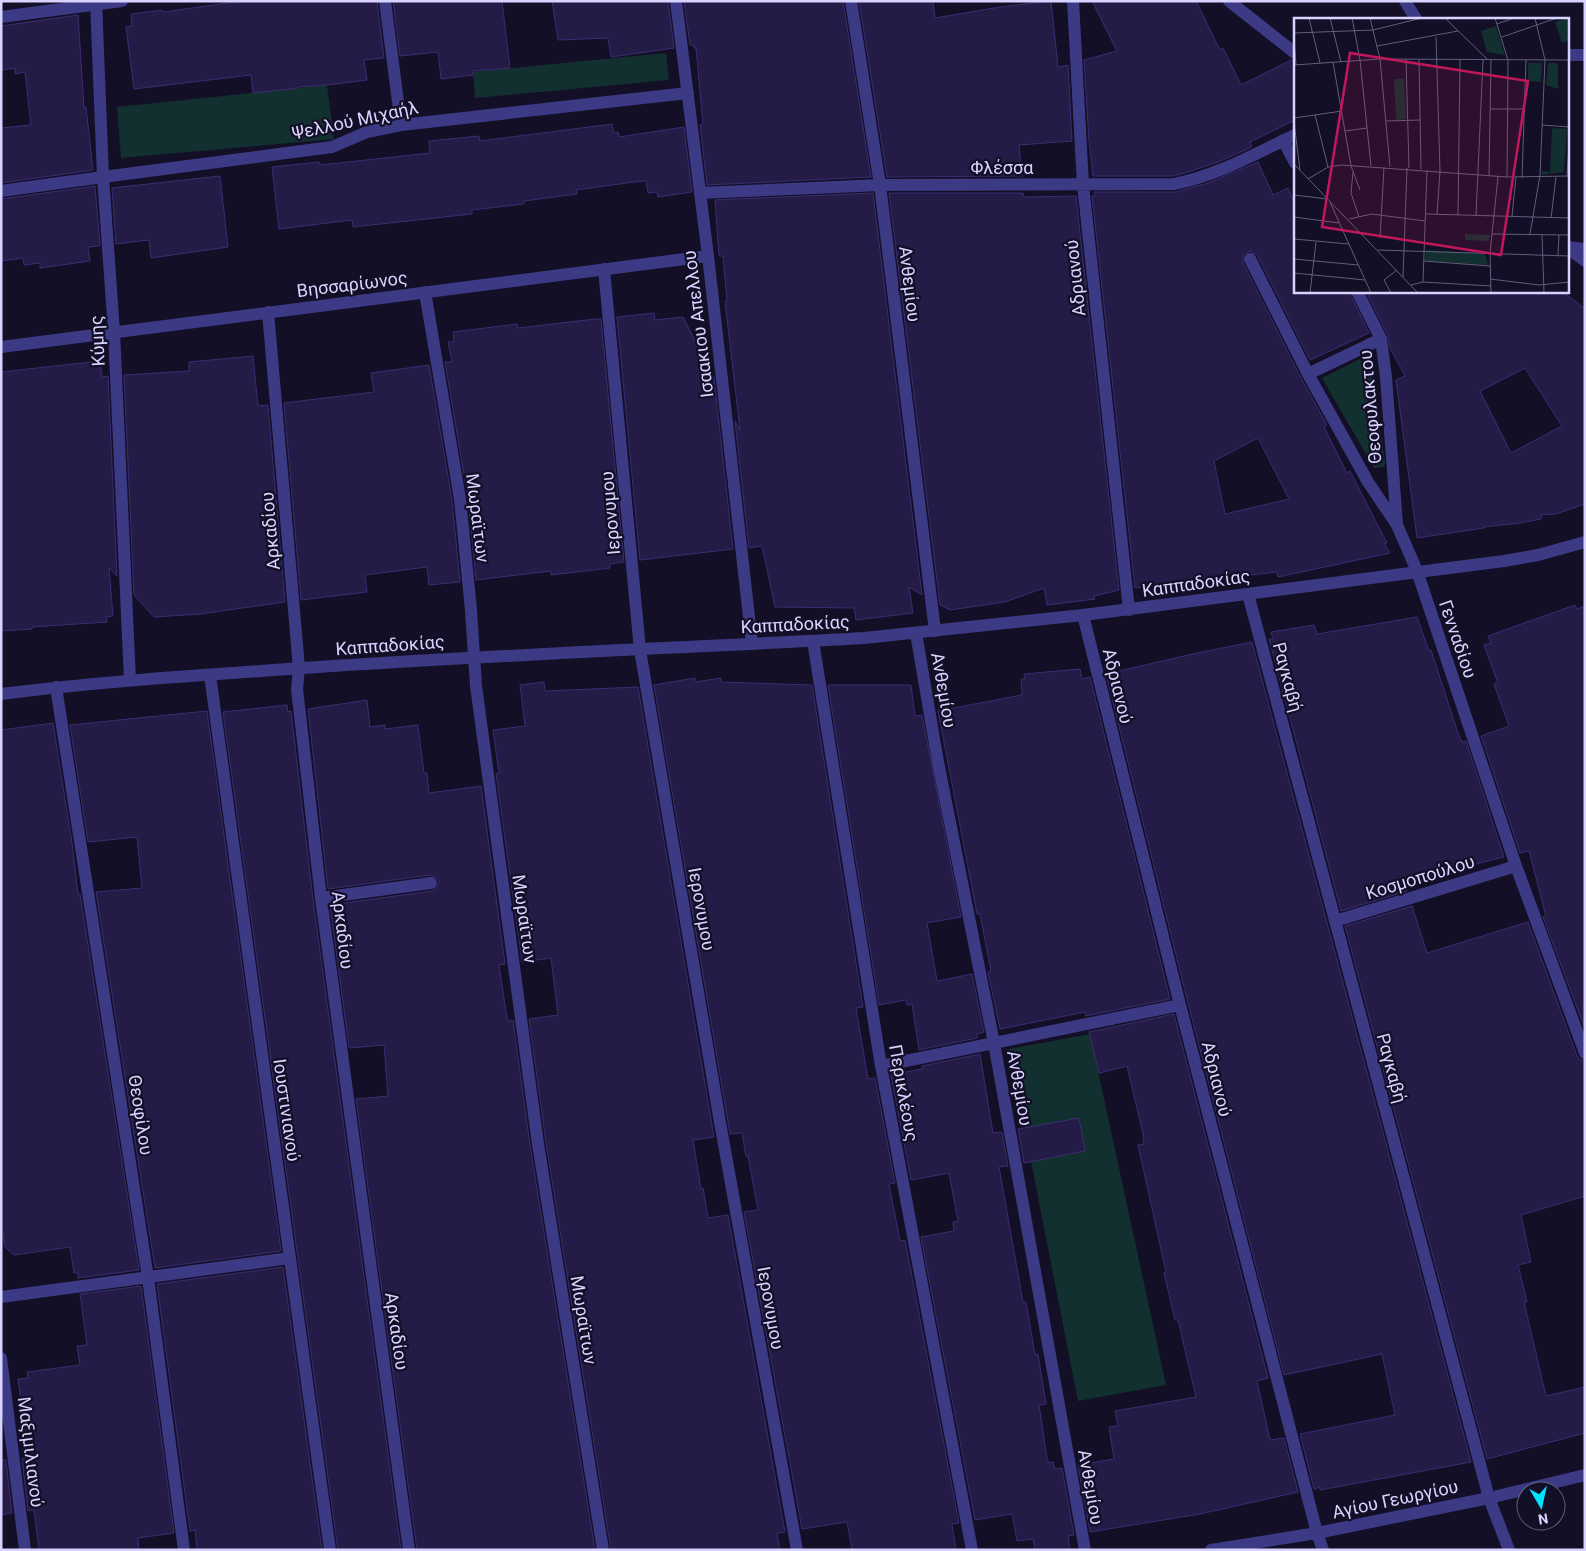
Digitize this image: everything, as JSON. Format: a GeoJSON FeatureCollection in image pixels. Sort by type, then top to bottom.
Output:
{"type":"FeatureCollection","features":[{"type":"Feature","properties":{"kind":"street"},"geometry":{"type":"LineString","coordinates":[[1,17],[96,2],[122,1]]}},
{"type":"Feature","properties":{"kind":"street"},"geometry":{"type":"LineString","coordinates":[[385,1],[401,125]]}},
{"type":"Feature","properties":{"kind":"street","name":"Ισαακιου Απελλου"},"geometry":{"type":"LineString","coordinates":[[676,1],[708,256],[752,643]]}},
{"type":"Feature","properties":{"kind":"street","name":"Ανθεμίου"},"geometry":{"type":"LineString","coordinates":[[851,1],[880,185],[935,631]]}},
{"type":"Feature","properties":{"kind":"street","name":"Αδριανού"},"geometry":{"type":"LineString","coordinates":[[1073,1],[1083,185],[1129,610]]}},
{"type":"Feature","properties":{"kind":"street"},"geometry":{"type":"LineString","coordinates":[[1229,1],[1294,52]]}},
{"type":"Feature","properties":{"kind":"street"},"geometry":{"type":"LineString","coordinates":[[1405,1],[1415,18]]}},
{"type":"Feature","properties":{"kind":"street","name":"Κύμης"},"geometry":{"type":"LineString","coordinates":[[96,2],[103,177],[114,332],[130,680]]}},
{"type":"Feature","properties":{"kind":"street"},"geometry":{"type":"LineString","coordinates":[[1568,55],[1585,54]]}},
{"type":"Feature","properties":{"kind":"street","name":"Ψελλού Μιχαήλ"},"geometry":{"type":"LineString","coordinates":[[1,191],[332,147],[367,132],[401,125],[688,93]]}},
{"type":"Feature","properties":{"kind":"street"},"geometry":{"type":"LineString","coordinates":[[1289,138],[1294,159]]}},
{"type":"Feature","properties":{"kind":"street","name":"Φλέσσα"},"geometry":{"type":"LineString","coordinates":[[700,193],[880,185],[1174,184],[1211,174],[1289,138]]}},
{"type":"Feature","properties":{"kind":"street"},"geometry":{"type":"LineString","coordinates":[[1568,248],[1585,249]]}},
{"type":"Feature","properties":{"kind":"street"},"geometry":{"type":"LineString","coordinates":[[1568,248],[1585,261]]}},
{"type":"Feature","properties":{"kind":"street","name":"Βησσαρίωνος"},"geometry":{"type":"LineString","coordinates":[[1,347],[708,256]]}},
{"type":"Feature","properties":{"kind":"street","name":"Γενναδίου"},"geometry":{"type":"LineString","coordinates":[[1250,259],[1308,374],[1368,482],[1397,525],[1416,571],[1516,866],[1581,1028],[1585,1053]]}},
{"type":"Feature","properties":{"kind":"street","name":"Ιερονυμου"},"geometry":{"type":"LineString","coordinates":[[604,270],[640,650],[721,1128],[797,1550]]}},
{"type":"Feature","properties":{"kind":"street","name":"Μωραϊτων"},"geometry":{"type":"LineString","coordinates":[[425,292],[460,499],[476,686],[538,1144],[603,1550]]}},
{"type":"Feature","properties":{"kind":"street","name":"Θεοφυλακτου"},"geometry":{"type":"LineString","coordinates":[[1358,292],[1381,339],[1386,377],[1397,525]]}},
{"type":"Feature","properties":{"kind":"street","name":"Αρκαδίου"},"geometry":{"type":"LineString","coordinates":[[268,312],[299,668],[297,689],[322,898],[409,1550]]}},
{"type":"Feature","properties":{"kind":"street"},"geometry":{"type":"LineString","coordinates":[[1308,374],[1381,339]]}},
{"type":"Feature","properties":{"kind":"street","name":"Καππαδοκίας"},"geometry":{"type":"LineString","coordinates":[[1,694],[130,680],[299,668],[475,657],[813,641],[916,633],[1129,610],[1504,561],[1538,555],[1585,542]]}},
{"type":"Feature","properties":{"kind":"street","name":"Ραγκαβή"},"geometry":{"type":"LineString","coordinates":[[1248,594],[1489,1498],[1509,1550]]}},
{"type":"Feature","properties":{"kind":"street","name":"Αδριανού"},"geometry":{"type":"LineString","coordinates":[[1083,615],[1180,1005],[1316,1533],[1322,1550]]}},
{"type":"Feature","properties":{"kind":"street","name":"Ανθεμίου"},"geometry":{"type":"LineString","coordinates":[[916,633],[938,762],[994,1043],[1085,1550]]}},
{"type":"Feature","properties":{"kind":"street","name":"Περικλέους"},"geometry":{"type":"LineString","coordinates":[[813,641],[881,1066],[972,1550]]}},
{"type":"Feature","properties":{"kind":"street","name":"Ιουστινιανού"},"geometry":{"type":"LineString","coordinates":[[210,675],[330,1550]]}},
{"type":"Feature","properties":{"kind":"street","name":"Θεοφίλου"},"geometry":{"type":"LineString","coordinates":[[56,687],[148,1278],[184,1550]]}},
{"type":"Feature","properties":{"kind":"street","name":"Κοσμοπούλου"},"geometry":{"type":"LineString","coordinates":[[1334,920],[1516,866]]}},
{"type":"Feature","properties":{"kind":"street"},"geometry":{"type":"LineString","coordinates":[[322,898],[431,883]]}},
{"type":"Feature","properties":{"kind":"street"},"geometry":{"type":"LineString","coordinates":[[881,1066],[1180,1005]]}},
{"type":"Feature","properties":{"kind":"street"},"geometry":{"type":"LineString","coordinates":[[1,1297],[290,1258]]}},
{"type":"Feature","properties":{"kind":"street","name":"Μαξιμιλιανού"},"geometry":{"type":"LineString","coordinates":[[1,1358],[25,1550]]}},
{"type":"Feature","properties":{"kind":"street","name":"Αγίου Γεωργίου"},"geometry":{"type":"LineString","coordinates":[[1211,1550],[1316,1533],[1489,1498],[1585,1475]]}},
{"type":"Feature","properties":{"kind":"green space"},"geometry":{"type":"Polygon","coordinates":[[[666,53],[669,80],[475,98],[473,72],[666,53]]]}},
{"type":"Feature","properties":{"kind":"green space"},"geometry":{"type":"Polygon","coordinates":[[[327,85],[334,139],[121,158],[117,107],[327,85]]]}},
{"type":"Feature","properties":{"kind":"green space"},"geometry":{"type":"Polygon","coordinates":[[[1366,356],[1372,376],[1385,462],[1384,467],[1374,468],[1322,378],[1366,356]]]}},
{"type":"Feature","properties":{"kind":"green space"},"geometry":{"type":"Polygon","coordinates":[[[1090,1034],[1166,1385],[1078,1401],[1009,1049],[1090,1034]]]}},
{"type":"Feature","properties":{"kind":"building"},"geometry":{"type":"Polygon","coordinates":[[[243,1],[377,1],[384,58],[364,60],[367,80],[327,85],[253,93],[251,75],[134,89],[126,27],[132,26],[131,14],[162,10],[163,12],[243,1]]]}},
{"type":"Feature","properties":{"kind":"building"},"geometry":{"type":"Polygon","coordinates":[[[393,1],[502,1],[510,68],[473,71],[473,75],[441,79],[438,52],[400,56],[393,1]]]}},
{"type":"Feature","properties":{"kind":"building"},"geometry":{"type":"Polygon","coordinates":[[[552,1],[668,1],[674,48],[611,57],[608,38],[558,40],[552,1]]]}},
{"type":"Feature","properties":{"kind":"building"},"geometry":{"type":"Polygon","coordinates":[[[684,1],[843,1],[871,177],[707,185],[700,125],[703,124],[696,48],[694,48],[694,45],[690,45],[684,1]]]}},
{"type":"Feature","properties":{"kind":"building"},"geometry":{"type":"Polygon","coordinates":[[[859,1],[933,1],[935,18],[1051,1],[1058,67],[1068,65],[1072,141],[1019,145],[1022,176],[887,177],[859,1]]]}},
{"type":"Feature","properties":{"kind":"building"},"geometry":{"type":"Polygon","coordinates":[[[1092,1],[1196,1],[1220,50],[1223,48],[1241,85],[1291,60],[1294,61],[1294,120],[1250,142],[1252,147],[1218,162],[1188,172],[1173,176],[1093,176],[1084,60],[1117,51],[1092,1]]]}},
{"type":"Feature","properties":{"kind":"building"},"geometry":{"type":"Polygon","coordinates":[[[78,15],[84,108],[86,107],[93,170],[1,183],[1,128],[31,125],[25,72],[15,74],[15,68],[1,70],[1,26],[78,15]]]}},
{"type":"Feature","properties":{"kind":"building"},"geometry":{"type":"Polygon","coordinates":[[[612,124],[614,133],[618,132],[619,137],[684,127],[692,192],[658,197],[657,192],[648,193],[646,181],[634,182],[576,190],[577,194],[524,201],[524,204],[472,210],[472,214],[353,227],[352,220],[279,229],[272,167],[319,162],[320,165],[430,153],[429,141],[479,136],[480,141],[612,124]]]}},
{"type":"Feature","properties":{"kind":"building"},"geometry":{"type":"Polygon","coordinates":[[[1258,162],[1273,195],[1288,188],[1294,202],[1294,292],[1349,292],[1369,333],[1310,360],[1257,255],[1250,251],[1243,255],[1243,263],[1327,425],[1324,427],[1347,473],[1350,471],[1387,543],[1384,543],[1390,553],[1278,577],[1277,572],[1135,588],[1092,196],[1095,196],[1094,192],[1176,192],[1208,183],[1258,162]],[[1258,438],[1214,461],[1225,514],[1289,499],[1258,438]]]}},
{"type":"Feature","properties":{"kind":"building"},"geometry":{"type":"Polygon","coordinates":[[[220,176],[228,247],[151,258],[149,240],[116,244],[112,188],[220,176]]]}},
{"type":"Feature","properties":{"kind":"building"},"geometry":{"type":"Polygon","coordinates":[[[95,186],[100,246],[88,247],[90,261],[40,268],[40,263],[24,265],[23,258],[1,261],[1,199],[95,186]]]}},
{"type":"Feature","properties":{"kind":"building"},"geometry":{"type":"Polygon","coordinates":[[[873,193],[922,595],[909,587],[913,613],[856,620],[854,608],[775,607],[762,546],[749,548],[735,421],[740,430],[725,301],[727,301],[723,256],[719,256],[715,200],[873,193]]]}},
{"type":"Feature","properties":{"kind":"building"},"geometry":{"type":"Polygon","coordinates":[[[889,193],[1023,193],[1024,197],[1076,196],[1119,590],[1094,596],[1095,599],[1047,605],[1044,588],[1005,602],[950,610],[940,605],[889,193]]]}},
{"type":"Feature","properties":{"kind":"building"},"geometry":{"type":"Polygon","coordinates":[[[1366,292],[1563,292],[1585,309],[1585,504],[1556,514],[1541,515],[1541,519],[1417,538],[1396,380],[1405,376],[1390,348],[1388,336],[1366,292]],[[1525,368],[1480,391],[1511,453],[1562,426],[1525,368]]]}},
{"type":"Feature","properties":{"kind":"building"},"geometry":{"type":"Polygon","coordinates":[[[654,313],[655,320],[683,317],[714,378],[733,549],[640,560],[617,317],[654,313]]]}},
{"type":"Feature","properties":{"kind":"building"},"geometry":{"type":"Polygon","coordinates":[[[601,319],[624,562],[610,564],[610,568],[551,575],[551,571],[476,580],[468,498],[445,362],[452,362],[448,342],[454,342],[453,332],[517,324],[518,328],[601,319]]]}},
{"type":"Feature","properties":{"kind":"building"},"geometry":{"type":"Polygon","coordinates":[[[253,356],[258,406],[268,405],[285,602],[200,614],[154,617],[134,595],[124,375],[189,371],[189,362],[253,356]]]}},
{"type":"Feature","properties":{"kind":"building"},"geometry":{"type":"Polygon","coordinates":[[[100,361],[102,377],[108,376],[117,576],[109,568],[113,616],[106,617],[107,622],[1,631],[1,372],[100,361]]]}},
{"type":"Feature","properties":{"kind":"building"},"geometry":{"type":"Polygon","coordinates":[[[429,365],[452,500],[460,582],[429,585],[427,567],[365,575],[367,592],[301,600],[284,403],[374,392],[371,373],[429,365]]]}},
{"type":"Feature","properties":{"kind":"building"},"geometry":{"type":"Polygon","coordinates":[[[1575,605],[1577,609],[1585,606],[1585,1029],[1543,917],[1546,916],[1529,851],[1520,853],[1481,736],[1509,726],[1494,684],[1498,683],[1484,645],[1491,643],[1488,636],[1575,605]]]}},
{"type":"Feature","properties":{"kind":"building"},"geometry":{"type":"Polygon","coordinates":[[[1417,617],[1429,651],[1431,650],[1458,733],[1462,742],[1466,741],[1504,857],[1404,882],[1407,891],[1341,911],[1269,639],[1273,639],[1271,632],[1314,625],[1317,634],[1417,617]]]}},
{"type":"Feature","properties":{"kind":"building"},"geometry":{"type":"Polygon","coordinates":[[[1252,642],[1471,1462],[1320,1490],[1320,1487],[1314,1489],[1300,1434],[1395,1415],[1382,1354],[1284,1375],[1106,674],[1252,642]]]}},
{"type":"Feature","properties":{"kind":"building"},"geometry":{"type":"Polygon","coordinates":[[[1080,669],[1082,679],[1090,677],[1170,999],[1086,1016],[1085,1012],[1000,1029],[988,972],[991,971],[980,914],[977,914],[938,711],[1022,695],[1021,679],[1025,679],[1024,674],[1080,669]]]}},
{"type":"Feature","properties":{"kind":"building"},"geometry":{"type":"Polygon","coordinates":[[[695,678],[696,682],[721,678],[721,682],[812,685],[863,1007],[856,1008],[868,1079],[875,1078],[895,1183],[889,1184],[900,1241],[905,1240],[959,1523],[952,1524],[956,1550],[852,1550],[847,1522],[802,1529],[744,1212],[758,1210],[742,1133],[730,1134],[654,685],[695,678]]]}},
{"type":"Feature","properties":{"kind":"building"},"geometry":{"type":"Polygon","coordinates":[[[544,682],[545,691],[638,687],[714,1137],[693,1140],[701,1189],[703,1188],[708,1218],[728,1215],[785,1532],[777,1533],[780,1550],[611,1550],[546,1143],[529,1019],[558,1015],[551,958],[522,962],[496,774],[499,773],[493,730],[525,726],[520,685],[544,682]]]}},
{"type":"Feature","properties":{"kind":"building"},"geometry":{"type":"Polygon","coordinates":[[[828,685],[911,685],[915,716],[922,715],[961,917],[927,923],[937,981],[972,974],[984,1032],[977,1034],[977,1038],[919,1050],[912,1004],[907,1005],[906,1000],[879,1005],[828,685]]]}},
{"type":"Feature","properties":{"kind":"building"},"geometry":{"type":"Polygon","coordinates":[[[367,700],[370,727],[385,725],[385,729],[418,725],[424,773],[427,773],[429,793],[481,786],[505,964],[499,965],[507,1018],[509,1021],[513,1020],[530,1145],[595,1550],[417,1550],[356,1099],[388,1096],[384,1045],[349,1048],[330,905],[432,891],[436,889],[439,882],[437,878],[430,875],[328,889],[308,709],[367,700]]]}},
{"type":"Feature","properties":{"kind":"building"},"geometry":{"type":"Polygon","coordinates":[[[287,705],[288,712],[291,711],[313,899],[401,1550],[338,1550],[223,712],[287,705]]]}},
{"type":"Feature","properties":{"kind":"building"},"geometry":{"type":"Polygon","coordinates":[[[207,711],[281,1251],[155,1268],[96,892],[142,888],[137,837],[88,842],[70,725],[207,711]]]}},
{"type":"Feature","properties":{"kind":"building"},"geometry":{"type":"Polygon","coordinates":[[[53,723],[78,894],[80,894],[139,1270],[78,1278],[78,1273],[74,1273],[70,1247],[14,1255],[5,1247],[1,1223],[1,730],[53,723]]]}},
{"type":"Feature","properties":{"kind":"building"},"geometry":{"type":"Polygon","coordinates":[[[1412,906],[1427,953],[1528,922],[1577,1056],[1580,1060],[1585,1061],[1585,1196],[1521,1215],[1531,1262],[1518,1265],[1527,1302],[1524,1302],[1546,1396],[1585,1387],[1585,1433],[1487,1459],[1345,926],[1412,906]]]}},
{"type":"Feature","properties":{"kind":"building"},"geometry":{"type":"Polygon","coordinates":[[[1174,1014],[1268,1378],[1257,1381],[1270,1440],[1284,1438],[1298,1492],[1200,1514],[1090,1532],[1078,1465],[1114,1459],[1109,1427],[1118,1426],[1115,1411],[1196,1397],[1178,1320],[1175,1320],[1164,1273],[1166,1272],[1138,1145],[1144,1144],[1144,1138],[1127,1066],[1099,1073],[1089,1032],[1174,1014]]]}},
{"type":"Feature","properties":{"kind":"building"},"geometry":{"type":"Polygon","coordinates":[[[980,1054],[993,1133],[1002,1132],[1008,1166],[999,1167],[1023,1302],[1026,1302],[1035,1355],[1038,1354],[1046,1404],[1039,1405],[1047,1458],[1049,1463],[1053,1462],[1055,1469],[1062,1468],[1074,1535],[1068,1536],[1070,1550],[1035,1550],[1033,1539],[1017,1541],[1012,1514],[975,1520],[921,1237],[954,1231],[953,1222],[958,1221],[949,1173],[911,1180],[891,1075],[922,1069],[922,1066],[980,1054]]]}},
{"type":"Feature","properties":{"kind":"building"},"geometry":{"type":"Polygon","coordinates":[[[1079,1118],[1085,1151],[1024,1163],[1018,1129],[1079,1118]]]}},
{"type":"Feature","properties":{"kind":"building"},"geometry":{"type":"Polygon","coordinates":[[[283,1267],[322,1550],[197,1550],[195,1530],[190,1531],[157,1284],[283,1267]]]}},
{"type":"Feature","properties":{"kind":"building"},"geometry":{"type":"Polygon","coordinates":[[[141,1286],[174,1533],[138,1538],[139,1550],[39,1550],[34,1510],[28,1511],[22,1459],[27,1458],[25,1446],[27,1446],[18,1379],[28,1378],[27,1372],[80,1365],[77,1346],[87,1345],[80,1294],[141,1286]]]}},
{"type":"Feature","properties":{"kind":"building"},"geometry":{"type":"Polygon","coordinates":[[[1,1460],[6,1460],[12,1513],[1,1515],[1,1460]]]}}]}
